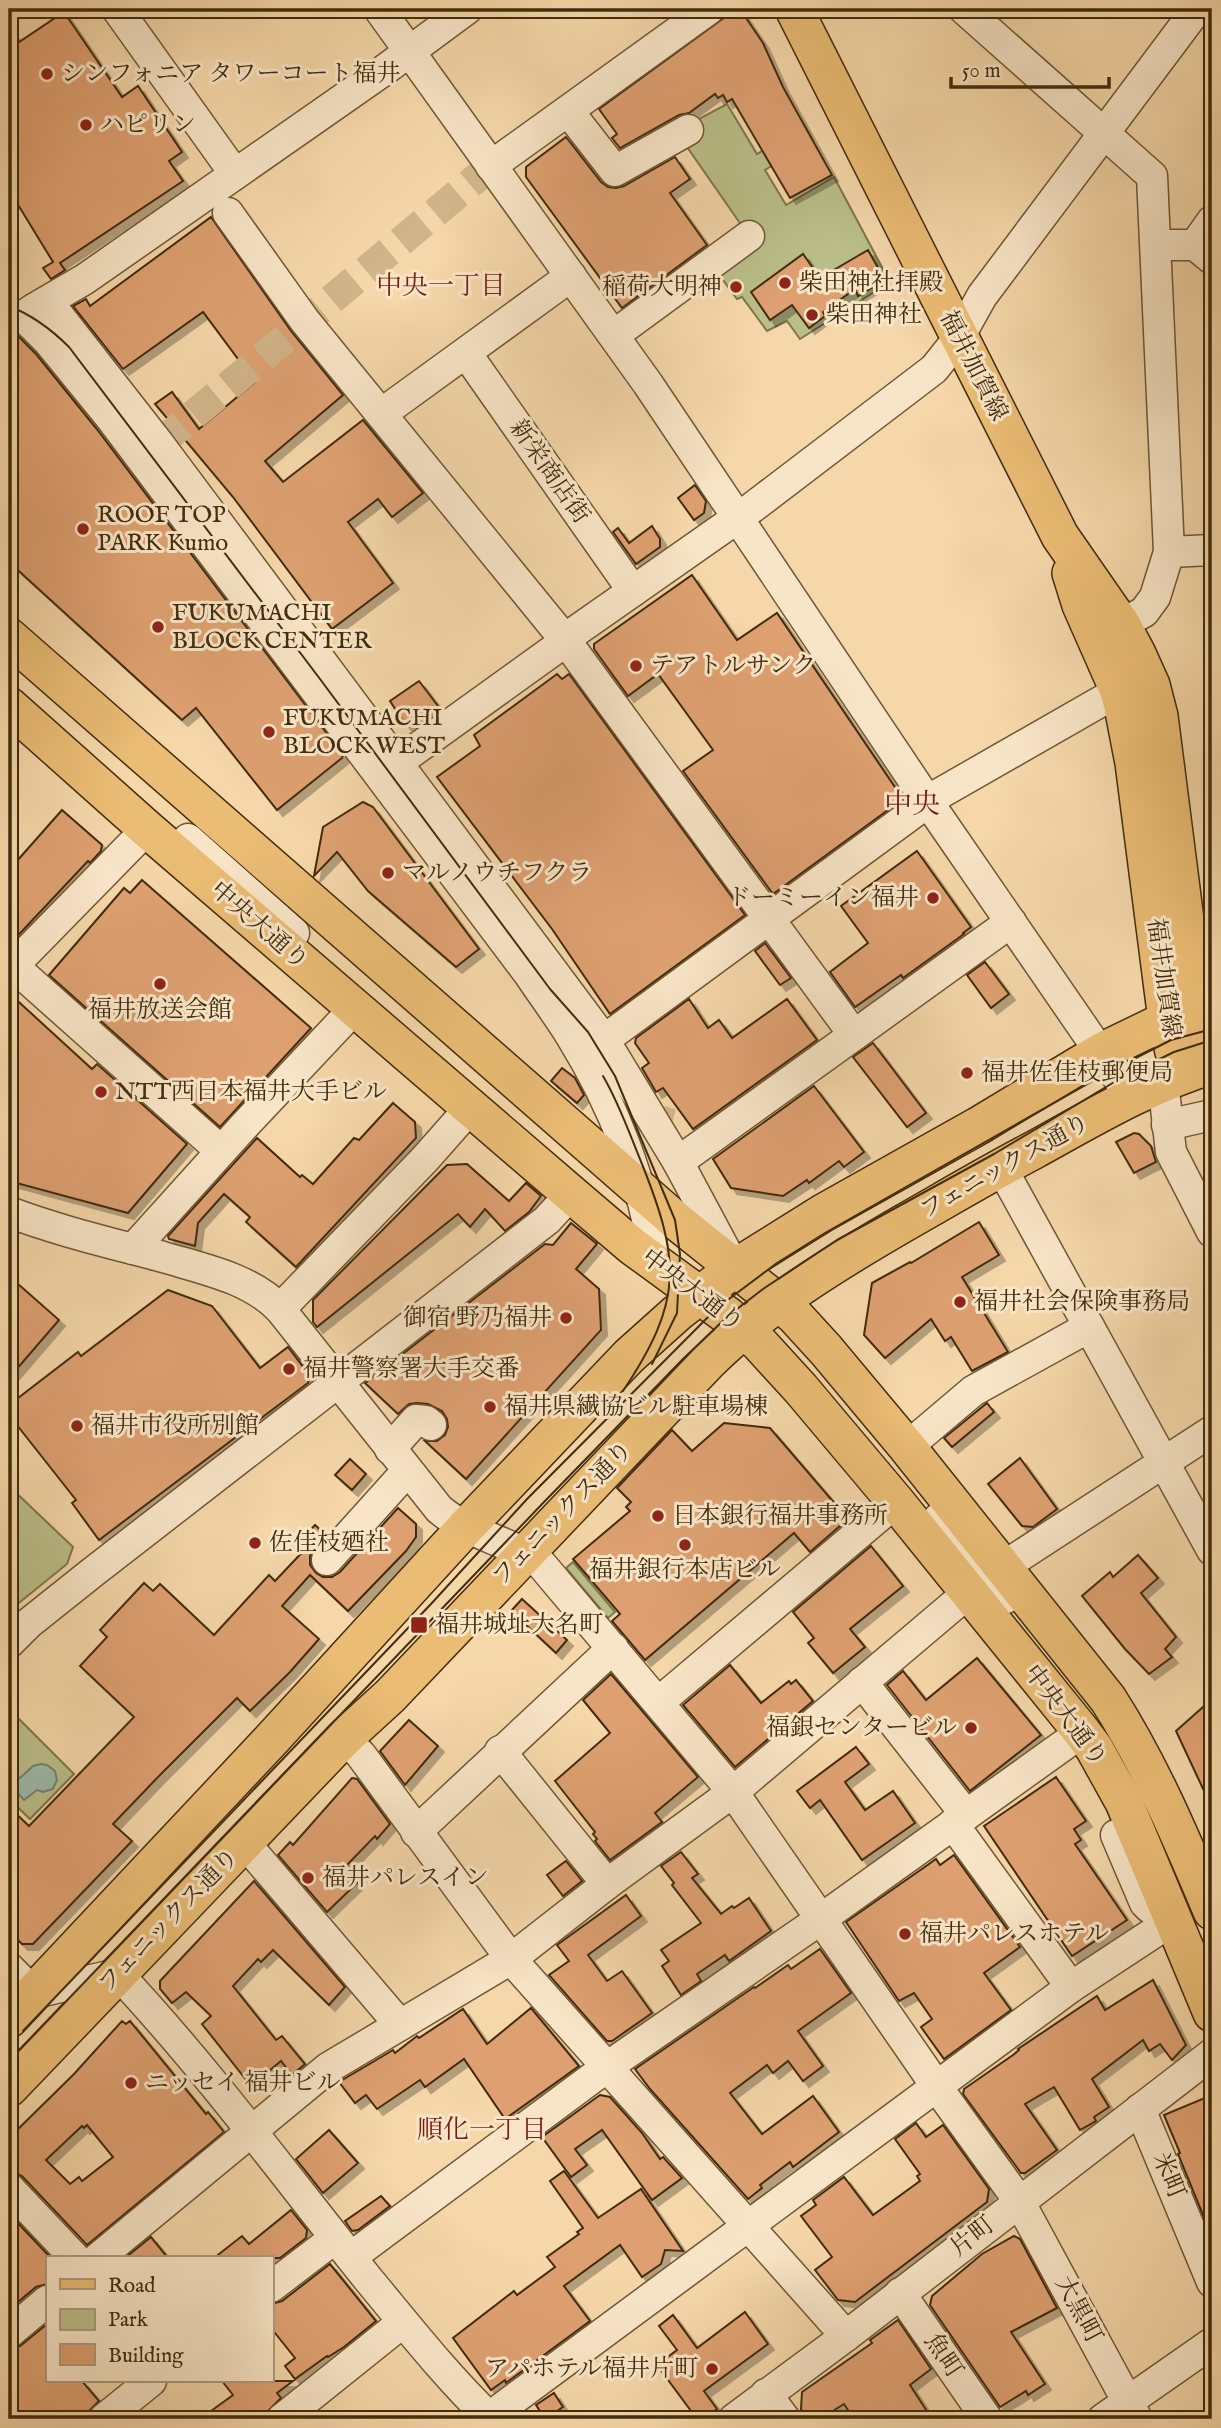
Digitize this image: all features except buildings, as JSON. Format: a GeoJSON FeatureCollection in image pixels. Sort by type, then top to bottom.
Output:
{"type":"FeatureCollection","features":[{"type":"Feature","properties":{"kind":"main road","name":"福井加賀線"},"geometry":{"type":"LineString","coordinates":[[794,9],[1059,536],[1121,624],[1151,685],[1159,716],[1192,1014]]}},
{"type":"Feature","properties":{"kind":"main road","name":"福井加賀線"},"geometry":{"type":"LineString","coordinates":[[1059,536],[1081,605],[1119,691],[1200,1044],[1174,1079]]}},
{"type":"Feature","properties":{"kind":"main road","name":"中央大通り"},"geometry":{"type":"LineString","coordinates":[[9,637],[193,822],[553,1112],[675,1220],[780,1302],[826,1349],[1090,1673],[1129,1732],[1211,1902]]}},
{"type":"Feature","properties":{"kind":"main road","name":"中央大通り"},"geometry":{"type":"LineString","coordinates":[[9,706],[147,829],[571,1194],[654,1262],[744,1329],[802,1389],[1094,1748],[1124,1802],[1212,2012]]}},
{"type":"Feature","properties":{"kind":"main road","name":"フェニックス通り"},"geometry":{"type":"LineString","coordinates":[[9,2019],[21,1980],[272,1739],[466,1527],[629,1356],[699,1295],[735,1268],[823,1213],[978,1126],[1101,1052],[1192,1014]]}},
{"type":"Feature","properties":{"kind":"main road","name":"フェニックス通り"},"geometry":{"type":"LineString","coordinates":[[9,2088],[344,1738],[390,1696],[709,1361],[744,1329],[848,1256],[1001,1167],[1174,1079]]}},
{"type":"Feature","properties":{"kind":"main road"},"geometry":{"type":"LineString","coordinates":[[629,1356],[652,1311],[655,1297],[654,1262]]}},
{"type":"Feature","properties":{"kind":"street"},"geometry":{"type":"LineString","coordinates":[[117,9],[235,174]]}},
{"type":"Feature","properties":{"kind":"street"},"geometry":{"type":"LineString","coordinates":[[379,9],[614,335],[928,802],[1101,1052],[1174,1079],[1167,1125],[1171,1152],[1212,1232]]}},
{"type":"Feature","properties":{"kind":"street"},"geometry":{"type":"LineString","coordinates":[[467,9],[235,174],[26,311],[604,1040],[678,1162],[735,1268]]}},
{"type":"Feature","properties":{"kind":"street"},"geometry":{"type":"LineString","coordinates":[[491,166],[709,9]]}},
{"type":"Feature","properties":{"kind":"street"},"geometry":{"type":"LineString","coordinates":[[964,9],[1153,176],[1168,552],[1155,597],[1144,612],[1121,624]]}},
{"type":"Feature","properties":{"kind":"street"},"geometry":{"type":"LineString","coordinates":[[388,770],[738,516],[934,369],[958,339],[982,296],[1197,9]]}},
{"type":"Feature","properties":{"kind":"street"},"geometry":{"type":"LineString","coordinates":[[569,112],[615,170],[688,130]]}},
{"type":"Feature","properties":{"kind":"street"},"geometry":{"type":"LineString","coordinates":[[228,213],[305,321],[566,641],[854,1035]]}},
{"type":"Feature","properties":{"kind":"street"},"geometry":{"type":"LineString","coordinates":[[614,335],[749,236]]}},
{"type":"Feature","properties":{"kind":"street"},"geometry":{"type":"LineString","coordinates":[[1156,245],[1206,242]]}},
{"type":"Feature","properties":{"kind":"street"},"geometry":{"type":"LineString","coordinates":[[380,414],[571,276]]}},
{"type":"Feature","properties":{"kind":"street","name":"新栄商店街"},"geometry":{"type":"LineString","coordinates":[[466,353],[632,591]]}},
{"type":"Feature","properties":{"kind":"street"},"geometry":{"type":"LineString","coordinates":[[1168,552],[1212,550]]}},
{"type":"Feature","properties":{"kind":"street"},"geometry":{"type":"LineString","coordinates":[[9,652],[122,750],[368,1002],[365,1017],[221,1151],[133,1249]]}},
{"type":"Feature","properties":{"kind":"street"},"geometry":{"type":"LineString","coordinates":[[604,1040],[928,802],[1099,700],[1119,691]]}},
{"type":"Feature","properties":{"kind":"street"},"geometry":{"type":"LineString","coordinates":[[388,770],[572,1037],[619,1133],[639,1187],[650,1230],[654,1262]]}},
{"type":"Feature","properties":{"kind":"street"},"geometry":{"type":"LineString","coordinates":[[147,829],[11,968],[221,1151]]}},
{"type":"Feature","properties":{"kind":"street"},"geometry":{"type":"LineString","coordinates":[[678,1162],[1011,922]]}},
{"type":"Feature","properties":{"kind":"street"},"geometry":{"type":"LineString","coordinates":[[553,1112],[560,1118],[573,1122],[587,1116],[596,1100],[592,1076]]}},
{"type":"Feature","properties":{"kind":"street"},"geometry":{"type":"LineString","coordinates":[[280,1309],[425,1159],[470,1108]]}},
{"type":"Feature","properties":{"kind":"street"},"geometry":{"type":"LineString","coordinates":[[1167,1125],[1212,1115]]}},
{"type":"Feature","properties":{"kind":"street"},"geometry":{"type":"LineString","coordinates":[[1001,1167],[1212,1550]]}},
{"type":"Feature","properties":{"kind":"street"},"geometry":{"type":"LineString","coordinates":[[9,1643],[29,1623],[93,1572],[547,1220],[571,1194]]}},
{"type":"Feature","properties":{"kind":"street","name":"大黒町"},"geometry":{"type":"LineString","coordinates":[[9,1212],[53,1228],[229,1278],[258,1292],[280,1309],[439,1509],[466,1527],[542,1565],[733,1792],[1019,2201],[1133,2410]]}},
{"type":"Feature","properties":{"kind":"street"},"geometry":{"type":"LineString","coordinates":[[907,1447],[973,1391],[1089,1327]]}},
{"type":"Feature","properties":{"kind":"street"},"geometry":{"type":"LineString","coordinates":[[327,1560],[399,1460],[413,1422],[422,1420],[431,1425]]}},
{"type":"Feature","properties":{"kind":"street"},"geometry":{"type":"LineString","coordinates":[[1003,1567],[1212,1430]]}},
{"type":"Feature","properties":{"kind":"street"},"geometry":{"type":"LineString","coordinates":[[659,1702],[896,1502]]}},
{"type":"Feature","properties":{"kind":"street"},"geometry":{"type":"LineString","coordinates":[[939,1518],[1021,1614],[1090,1673]]}},
{"type":"Feature","properties":{"kind":"street"},"geometry":{"type":"LineString","coordinates":[[100,2256],[328,2068],[511,1959],[607,1884],[733,1792],[968,1593]]}},
{"type":"Feature","properties":{"kind":"street"},"geometry":{"type":"LineString","coordinates":[[416,1832],[613,1648]]}},
{"type":"Feature","properties":{"kind":"street"},"geometry":{"type":"LineString","coordinates":[[862,1682],[1071,1987]]}},
{"type":"Feature","properties":{"kind":"street"},"geometry":{"type":"LineString","coordinates":[[273,2286],[343,2248],[821,1919],[1082,1732]]}},
{"type":"Feature","properties":{"kind":"street"},"geometry":{"type":"LineString","coordinates":[[344,1738],[361,1755],[511,1959],[846,2336]]}},
{"type":"Feature","properties":{"kind":"street"},"geometry":{"type":"LineString","coordinates":[[500,1751],[607,1884]]}},
{"type":"Feature","properties":{"kind":"street"},"geometry":{"type":"LineString","coordinates":[[21,1980],[118,1975],[140,1997],[403,2322],[489,2419],[1071,1987],[1172,1919],[1144,1903],[1116,1835]]}},
{"type":"Feature","properties":{"kind":"street"},"geometry":{"type":"LineString","coordinates":[[244,1842],[400,2025]]}},
{"type":"Feature","properties":{"kind":"street","name":"片町"},"geometry":{"type":"LineString","coordinates":[[734,2419],[1212,2054]]}},
{"type":"Feature","properties":{"kind":"street","name":"米町"},"geometry":{"type":"LineString","coordinates":[[1140,2109],[1212,2282]]}},
{"type":"Feature","properties":{"kind":"street"},"geometry":{"type":"LineString","coordinates":[[9,2188],[73,2256]]}},
{"type":"Feature","properties":{"kind":"street","name":"魚町"},"geometry":{"type":"LineString","coordinates":[[900,2294],[986,2419]]}},
{"type":"Feature","properties":{"kind":"street"},"geometry":{"type":"LineString","coordinates":[[9,2333],[46,2302]]}},
{"type":"Feature","properties":{"kind":"street"},"geometry":{"type":"LineString","coordinates":[[282,2419],[403,2322]]}},
{"type":"Feature","properties":{"kind":"street"},"geometry":{"type":"LineString","coordinates":[[1103,2419],[1133,2410],[1212,2343]]}},
{"type":"Feature","properties":{"kind":"street"},"geometry":{"type":"LineString","coordinates":[[104,2419],[150,2382]]}},
{"type":"Feature","properties":{"kind":"street"},"geometry":{"type":"LineString","coordinates":[[766,2394],[785,2419]]}},
{"type":"Feature","properties":{"kind":"green space"},"geometry":{"type":"Polygon","coordinates":[[[727,104],[757,154],[804,125],[813,141],[765,170],[786,205],[834,177],[890,282],[800,339],[787,321],[767,331],[742,297],[737,299],[706,257],[744,229],[676,131],[727,104]]]}},
{"type":"Feature","properties":{"kind":"green space"},"geometry":{"type":"Polygon","coordinates":[[[9,1486],[73,1547],[67,1564],[9,1611],[9,1486]]]}},
{"type":"Feature","properties":{"kind":"green space"},"geometry":{"type":"Polygon","coordinates":[[[573,1562],[615,1612],[608,1618],[566,1568],[573,1562]]]}},
{"type":"Feature","properties":{"kind":"green space"},"geometry":{"type":"Polygon","coordinates":[[[9,1709],[74,1774],[30,1819],[9,1799],[9,1709]]]}},
{"type":"Feature","properties":{"kind":"shaded area"},"geometry":{"type":"Polygon","coordinates":[[[41,1764],[55,1771],[57,1780],[53,1789],[43,1792],[37,1790],[24,1800],[9,1784],[9,1768],[20,1778],[33,1766],[41,1764]]]}},
{"type":"Feature","properties":{"kind":"tunnel"},"geometry":{"type":"LineString","coordinates":[[159,444],[491,166]]}},
{"type":"Feature","properties":{"kind":"tunnel"},"geometry":{"type":"LineString","coordinates":[[643,1116],[681,1126]]}},
{"type":"Feature","properties":{"kind":"tram line"},"geometry":{"type":"LineString","coordinates":[[9,306],[41,323],[69,347],[550,989],[588,1032],[615,1076],[675,1220],[680,1254],[677,1313],[652,1364]]}},
{"type":"Feature","properties":{"kind":"tram line"},"geometry":{"type":"LineString","coordinates":[[23,2031],[431,1604],[528,1498],[717,1308],[777,1263],[825,1233],[1112,1070],[1171,1040],[1212,1029]]}},
{"type":"Feature","properties":{"kind":"tram line"},"geometry":{"type":"LineString","coordinates":[[9,2061],[545,1501],[728,1316],[763,1289],[837,1240],[994,1154],[1121,1078],[1174,1052],[1212,1040]]}},
{"type":"Feature","properties":{"kind":"tram line"},"geometry":{"type":"LineString","coordinates":[[603,1076],[624,1119],[655,1198],[669,1255],[670,1280],[666,1305],[657,1331],[623,1391]]}},
{"type":"Feature","properties":{"kind":"place","name":"シンフォニア タワーコート福井"},"geometry":{"type":"Point","coordinates":[47,74]}},
{"type":"Feature","properties":{"kind":"place","name":"ハピリン"},"geometry":{"type":"Point","coordinates":[86,125]}},
{"type":"Feature","properties":{"kind":"place","name":"柴田神社拝殿"},"geometry":{"type":"Point","coordinates":[785,283]}},
{"type":"Feature","properties":{"kind":"place","name":"稲荷大明神"},"geometry":{"type":"Point","coordinates":[736,287]}},
{"type":"Feature","properties":{"kind":"place","name":"柴田神社"},"geometry":{"type":"Point","coordinates":[812,315]}},
{"type":"Feature","properties":{"kind":"place","name":"ROOF TOP PARK Kumo"},"geometry":{"type":"Point","coordinates":[83,529]}},
{"type":"Feature","properties":{"kind":"place","name":"FUKUMACHI BLOCK CENTER"},"geometry":{"type":"Point","coordinates":[158,627]}},
{"type":"Feature","properties":{"kind":"place","name":"テアトルサンク"},"geometry":{"type":"Point","coordinates":[636,666]}},
{"type":"Feature","properties":{"kind":"place","name":"FUKUMACHI BLOCK WEST"},"geometry":{"type":"Point","coordinates":[269,732]}},
{"type":"Feature","properties":{"kind":"place","name":"マルノウチフクラ"},"geometry":{"type":"Point","coordinates":[388,873]}},
{"type":"Feature","properties":{"kind":"place","name":"ドーミーイン福井"},"geometry":{"type":"Point","coordinates":[933,898]}},
{"type":"Feature","properties":{"kind":"place","name":"福井放送会館"},"geometry":{"type":"Point","coordinates":[160,984]}},
{"type":"Feature","properties":{"kind":"place","name":"福井佐佳枝郵便局"},"geometry":{"type":"Point","coordinates":[967,1073]}},
{"type":"Feature","properties":{"kind":"place","name":"NTT西日本福井大手ビル"},"geometry":{"type":"Point","coordinates":[101,1092]}},
{"type":"Feature","properties":{"kind":"place","name":"福井社会保険事務局"},"geometry":{"type":"Point","coordinates":[960,1302]}},
{"type":"Feature","properties":{"kind":"place","name":"御宿 野乃福井"},"geometry":{"type":"Point","coordinates":[566,1318]}},
{"type":"Feature","properties":{"kind":"place","name":"福井警察署大手交番"},"geometry":{"type":"Point","coordinates":[289,1369]}},
{"type":"Feature","properties":{"kind":"place","name":"福井県繊協ビル駐車場棟"},"geometry":{"type":"Point","coordinates":[490,1407]}},
{"type":"Feature","properties":{"kind":"place","name":"福井市役所別館"},"geometry":{"type":"Point","coordinates":[77,1426]}},
{"type":"Feature","properties":{"kind":"place","name":"日本銀行福井事務所"},"geometry":{"type":"Point","coordinates":[658,1516]}},
{"type":"Feature","properties":{"kind":"place","name":"佐佳枝廼社"},"geometry":{"type":"Point","coordinates":[255,1543]}},
{"type":"Feature","properties":{"kind":"place","name":"福井銀行本店ビル"},"geometry":{"type":"Point","coordinates":[685,1545]}},
{"type":"Feature","properties":{"kind":"place","name":"福井城址大名町"},"geometry":{"type":"Point","coordinates":[419,1625]}},
{"type":"Feature","properties":{"kind":"place","name":"福銀センタービル"},"geometry":{"type":"Point","coordinates":[971,1728]}},
{"type":"Feature","properties":{"kind":"place","name":"福井パレスイン"},"geometry":{"type":"Point","coordinates":[308,1878]}},
{"type":"Feature","properties":{"kind":"place","name":"福井パレスホテル"},"geometry":{"type":"Point","coordinates":[905,1934]}},
{"type":"Feature","properties":{"kind":"place","name":"ニッセイ 福井ビル"},"geometry":{"type":"Point","coordinates":[131,2083]}},
{"type":"Feature","properties":{"kind":"place","name":"アパホテル福井片町"},"geometry":{"type":"Point","coordinates":[712,2369]}},
{"type":"Feature","properties":{"kind":"district","name":"中央一丁目"},"geometry":{"type":"Point","coordinates":[441,286]}},
{"type":"Feature","properties":{"kind":"district","name":"中央"},"geometry":{"type":"Point","coordinates":[912,805]}},
{"type":"Feature","properties":{"kind":"district","name":"順化一丁目"},"geometry":{"type":"Point","coordinates":[482,2130]}}]}
